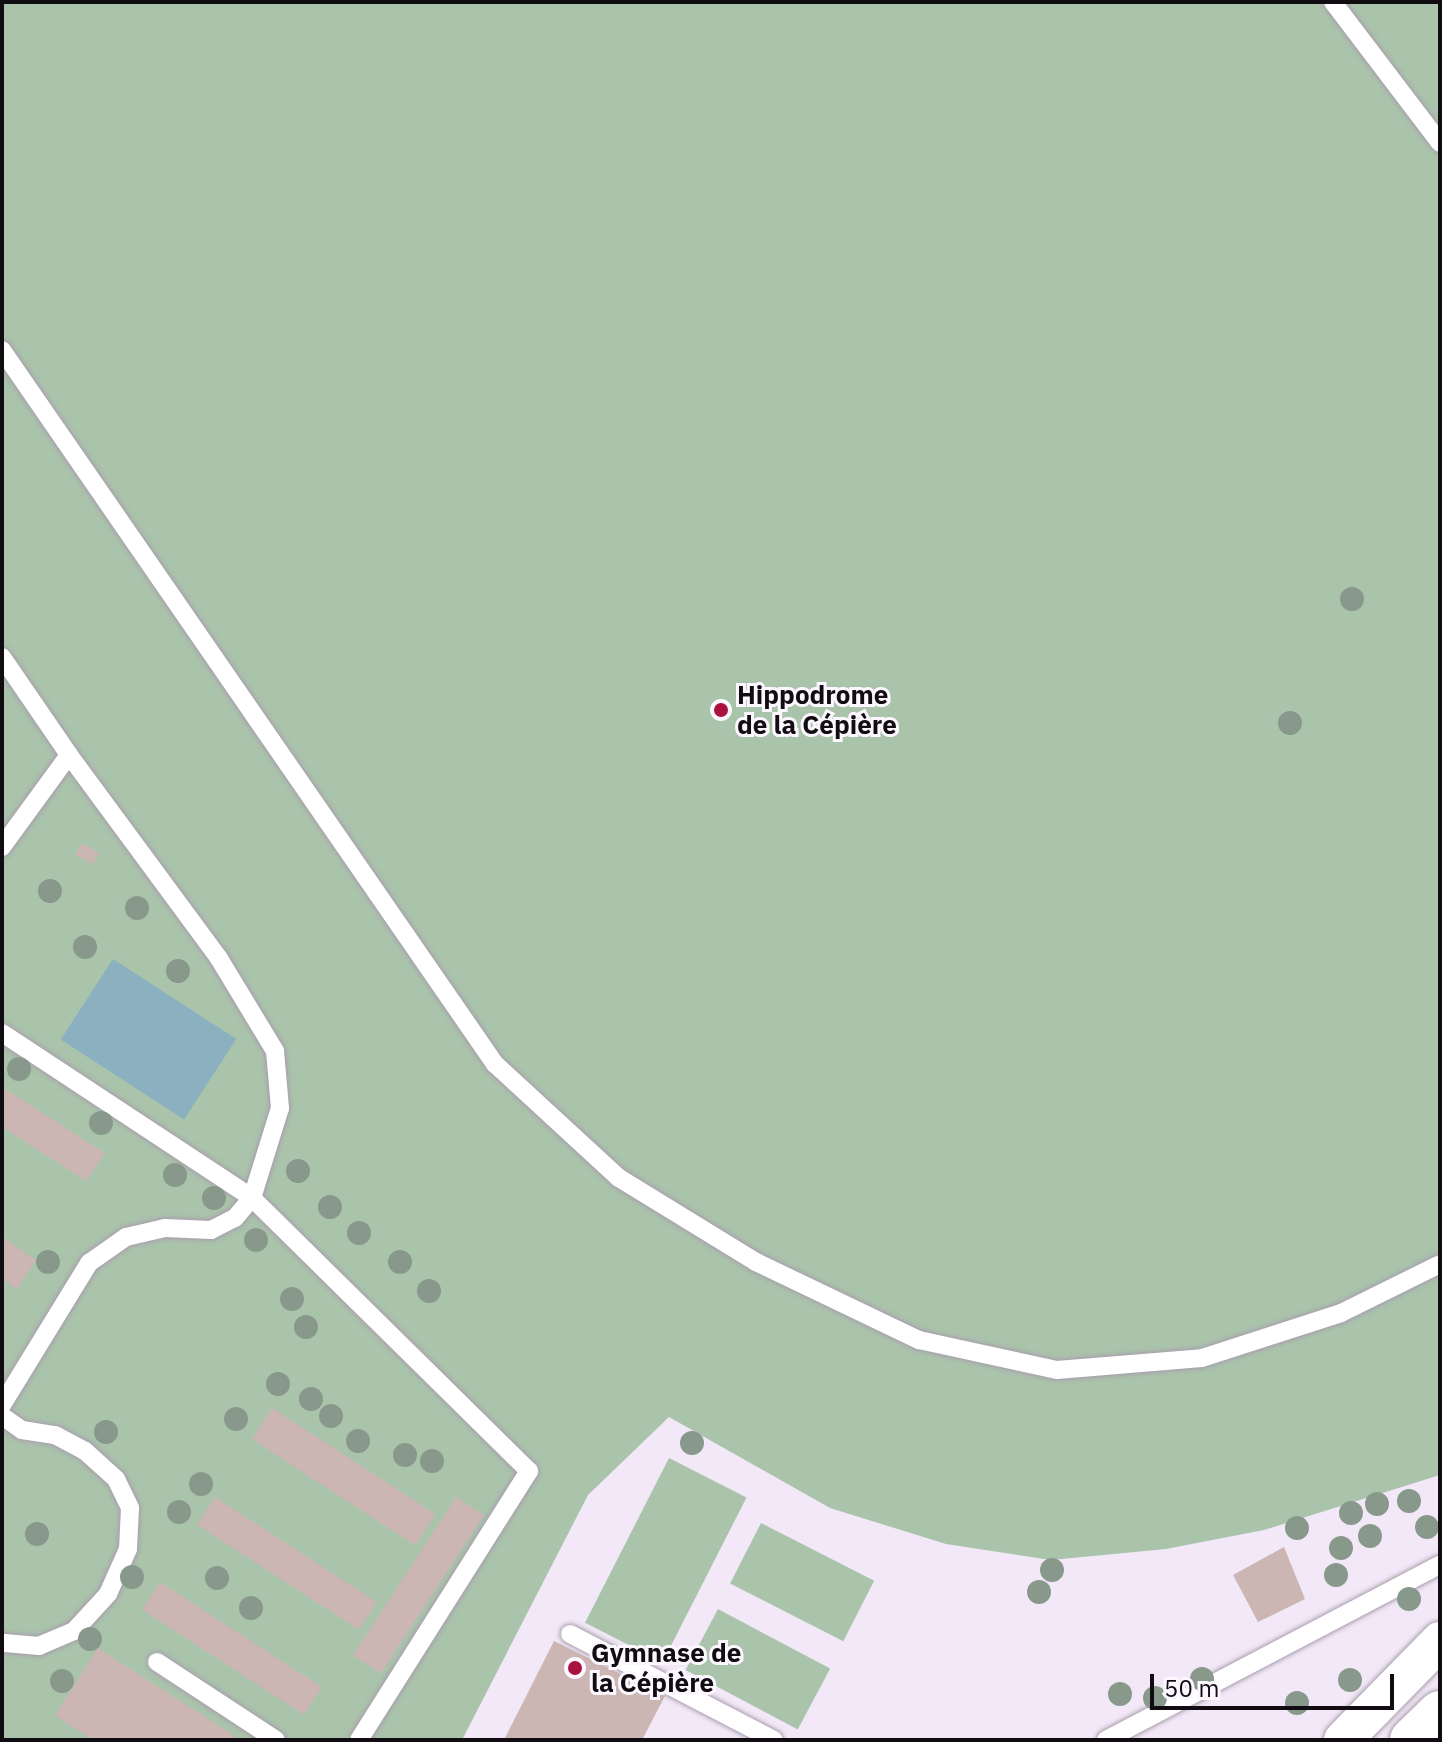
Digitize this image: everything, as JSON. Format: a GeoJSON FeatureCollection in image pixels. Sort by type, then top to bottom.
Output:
{"type":"FeatureCollection","features":[{"type":"Feature","properties":{"kind":"highway"},"geometry":{"type":"LineString","coordinates":[[1412,1740],[1440,1713]]}},
{"type":"Feature","properties":{"kind":"street"},"geometry":{"type":"LineString","coordinates":[[1343,1740],[1440,1641]]}},
{"type":"Feature","properties":{"kind":"lane"},"geometry":{"type":"LineString","coordinates":[[1333,2],[1440,143]]}},
{"type":"Feature","properties":{"kind":"lane"},"geometry":{"type":"LineString","coordinates":[[2,350],[495,1064],[619,1178],[756,1262],[919,1340],[1057,1370],[1202,1358],[1341,1313],[1440,1264]]}},
{"type":"Feature","properties":{"kind":"lane"},"geometry":{"type":"LineString","coordinates":[[2,657],[69,755],[218,957],[275,1051],[280,1108],[252,1198],[235,1218],[211,1230],[165,1228],[126,1237],[89,1263],[2,1405]]}},
{"type":"Feature","properties":{"kind":"lane"},"geometry":{"type":"LineString","coordinates":[[2,847],[69,755]]}},
{"type":"Feature","properties":{"kind":"lane"},"geometry":{"type":"LineString","coordinates":[[2,1033],[252,1198],[529,1471],[359,1740]]}},
{"type":"Feature","properties":{"kind":"lane"},"geometry":{"type":"LineString","coordinates":[[2,1416],[22,1430],[55,1435],[85,1451],[116,1479],[130,1508],[128,1549],[108,1594],[74,1631],[39,1646],[2,1643]]}},
{"type":"Feature","properties":{"kind":"lane"},"geometry":{"type":"LineString","coordinates":[[1106,1740],[1440,1565]]}},
{"type":"Feature","properties":{"kind":"lane"},"geometry":{"type":"LineString","coordinates":[[570,1634],[774,1740]]}},
{"type":"Feature","properties":{"kind":"lane"},"geometry":{"type":"LineString","coordinates":[[157,1662],[276,1740]]}},
{"type":"Feature","properties":{"kind":"green space","name":"Hippodrome de la Cépière"},"geometry":{"type":"Polygon","coordinates":[[[2,2],[1440,2],[1440,1475],[1264,1530],[1166,1549],[1051,1560],[946,1544],[830,1508],[669,1417],[588,1495],[462,1740],[2,1740],[2,2]]]}},
{"type":"Feature","properties":{"kind":"green space"},"geometry":{"type":"Polygon","coordinates":[[[669,1458],[747,1497],[663,1662],[585,1623],[669,1458]]]}},
{"type":"Feature","properties":{"kind":"green space"},"geometry":{"type":"Polygon","coordinates":[[[761,1523],[874,1581],[843,1641],[730,1584],[761,1523]]]}},
{"type":"Feature","properties":{"kind":"green space"},"geometry":{"type":"Polygon","coordinates":[[[718,1609],[830,1669],[798,1730],[686,1670],[718,1609]]]}},
{"type":"Feature","properties":{"kind":"water"},"geometry":{"type":"Polygon","coordinates":[[[113,959],[236,1039],[184,1120],[61,1040],[113,959]]]}},
{"type":"Feature","properties":{"kind":"building"},"geometry":{"type":"Polygon","coordinates":[[[82,843],[99,853],[93,864],[76,854],[82,843]]]}},
{"type":"Feature","properties":{"kind":"building"},"geometry":{"type":"Polygon","coordinates":[[[2,1087],[105,1153],[86,1181],[2,1127],[2,1087]]]}},
{"type":"Feature","properties":{"kind":"building"},"geometry":{"type":"Polygon","coordinates":[[[2,1237],[36,1260],[17,1289],[2,1279],[2,1237]]]}},
{"type":"Feature","properties":{"kind":"building"},"geometry":{"type":"Polygon","coordinates":[[[272,1408],[436,1514],[415,1545],[252,1439],[272,1408]]]}},
{"type":"Feature","properties":{"kind":"building"},"geometry":{"type":"Polygon","coordinates":[[[215,1497],[377,1602],[359,1630],[197,1525],[215,1497]]]}},
{"type":"Feature","properties":{"kind":"building"},"geometry":{"type":"Polygon","coordinates":[[[456,1497],[484,1515],[381,1673],[353,1656],[456,1497]]]}},
{"type":"Feature","properties":{"kind":"building"},"geometry":{"type":"Polygon","coordinates":[[[1284,1547],[1305,1599],[1258,1622],[1233,1575],[1284,1547]]]}},
{"type":"Feature","properties":{"kind":"building"},"geometry":{"type":"Polygon","coordinates":[[[160,1582],[322,1687],[304,1715],[142,1610],[160,1582]]]}},
{"type":"Feature","properties":{"kind":"building","name":"Gymnase de la Cépière"},"geometry":{"type":"Polygon","coordinates":[[[554,1641],[665,1696],[642,1740],[504,1740],[554,1641]]]}},
{"type":"Feature","properties":{"kind":"building"},"geometry":{"type":"Polygon","coordinates":[[[98,1648],[241,1740],[93,1740],[55,1715],[98,1648]]]}},
{"type":"Feature","properties":{"kind":"place","name":"Hippodrome de la Cépière"},"geometry":{"type":"Point","coordinates":[721,710]}},
{"type":"Feature","properties":{"kind":"place","name":"Gymnase de la Cépière"},"geometry":{"type":"Point","coordinates":[575,1668]}}]}
